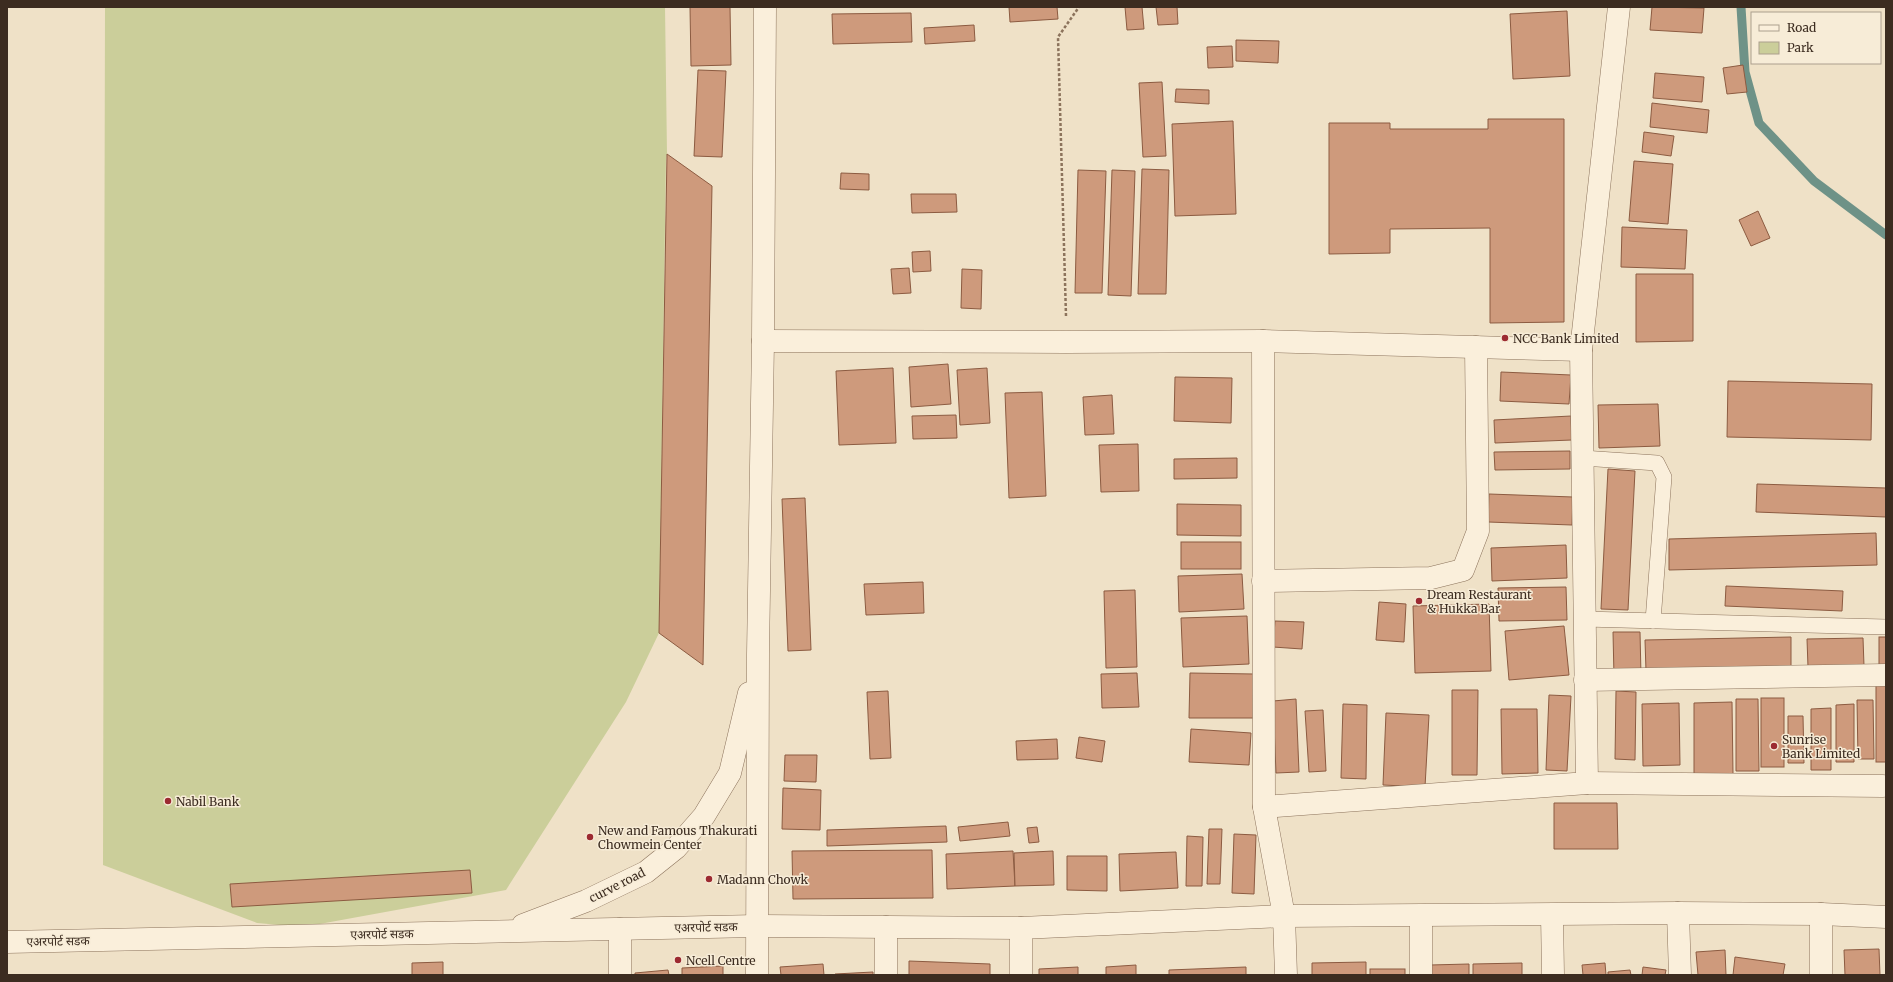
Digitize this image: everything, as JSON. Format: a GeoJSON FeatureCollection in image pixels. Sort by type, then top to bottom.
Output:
{"type":"FeatureCollection","features":[{"type":"Feature","properties":{"kind":"street"},"geometry":{"type":"LineString","coordinates":[[757,975],[758,654],[764,341],[764,7]]}},
{"type":"Feature","properties":{"kind":"street"},"geometry":{"type":"LineString","coordinates":[[1586,783],[1580,350],[1619,7]]}},
{"type":"Feature","properties":{"kind":"street"},"geometry":{"type":"LineString","coordinates":[[764,341],[1263,341],[1580,350]]}},
{"type":"Feature","properties":{"kind":"street"},"geometry":{"type":"LineString","coordinates":[[1263,341],[1264,807],[1284,916],[1286,975]]}},
{"type":"Feature","properties":{"kind":"street"},"geometry":{"type":"LineString","coordinates":[[1263,581],[1431,578],[1463,570],[1478,532],[1476,347]]}},
{"type":"Feature","properties":{"kind":"street","name":"curve road"},"geometry":{"type":"LineString","coordinates":[[509,931],[586,901],[646,872],[676,848],[704,816],[730,773],[758,654]]}},
{"type":"Feature","properties":{"kind":"street"},"geometry":{"type":"LineString","coordinates":[[1585,680],[1886,675]]}},
{"type":"Feature","properties":{"kind":"street"},"geometry":{"type":"LineString","coordinates":[[1264,807],[1586,783],[1883,786]]}},
{"type":"Feature","properties":{"kind":"street"},"geometry":{"type":"LineString","coordinates":[[1678,913],[1680,975]]}},
{"type":"Feature","properties":{"kind":"street","name":"एअरपोर्ट सडक"},"geometry":{"type":"LineString","coordinates":[[7,942],[756,926],[1021,928],[1284,916],[1678,913],[1821,914],[1886,917]]}},
{"type":"Feature","properties":{"kind":"street"},"geometry":{"type":"LineString","coordinates":[[1821,914],[1821,975]]}},
{"type":"Feature","properties":{"kind":"street"},"geometry":{"type":"LineString","coordinates":[[1552,915],[1553,975]]}},
{"type":"Feature","properties":{"kind":"street"},"geometry":{"type":"LineString","coordinates":[[1421,916],[1421,975]]}},
{"type":"Feature","properties":{"kind":"street"},"geometry":{"type":"LineString","coordinates":[[886,927],[886,975]]}},
{"type":"Feature","properties":{"kind":"street"},"geometry":{"type":"LineString","coordinates":[[1021,928],[1021,975]]}},
{"type":"Feature","properties":{"kind":"street"},"geometry":{"type":"LineString","coordinates":[[620,929],[620,975]]}},
{"type":"Feature","properties":{"kind":"lane"},"geometry":{"type":"LineString","coordinates":[[1582,458],[1657,463],[1664,477],[1653,621]]}},
{"type":"Feature","properties":{"kind":"lane"},"geometry":{"type":"LineString","coordinates":[[1584,619],[1886,627]]}},
{"type":"Feature","properties":{"kind":"path"},"geometry":{"type":"LineString","coordinates":[[1066,342],[1058,37],[1079,7]]}},
{"type":"Feature","properties":{"kind":"green space"},"geometry":{"type":"Polygon","coordinates":[[[105,7],[665,7],[667,154],[659,633],[626,702],[506,890],[303,927],[257,923],[103,865],[105,7]]]}},
{"type":"Feature","properties":{"kind":"building"},"geometry":{"type":"Polygon","coordinates":[[[690,7],[730,7],[731,65],[691,66],[690,7]]]}},
{"type":"Feature","properties":{"kind":"building"},"geometry":{"type":"Polygon","coordinates":[[[1009,7],[1057,7],[1058,19],[1010,22],[1009,7]]]}},
{"type":"Feature","properties":{"kind":"building"},"geometry":{"type":"Polygon","coordinates":[[[1125,7],[1142,7],[1144,29],[1127,30],[1125,7]]]}},
{"type":"Feature","properties":{"kind":"building"},"geometry":{"type":"Polygon","coordinates":[[[1156,7],[1177,7],[1178,24],[1158,25],[1156,7]]]}},
{"type":"Feature","properties":{"kind":"building"},"geometry":{"type":"Polygon","coordinates":[[[1652,7],[1704,8],[1702,33],[1650,30],[1652,7]]]}},
{"type":"Feature","properties":{"kind":"building"},"geometry":{"type":"Polygon","coordinates":[[[1567,11],[1570,76],[1513,79],[1510,14],[1567,11]]]}},
{"type":"Feature","properties":{"kind":"building"},"geometry":{"type":"Polygon","coordinates":[[[911,13],[912,42],[833,44],[832,14],[911,13]]]}},
{"type":"Feature","properties":{"kind":"building"},"geometry":{"type":"Polygon","coordinates":[[[974,25],[975,41],[925,44],[924,28],[974,25]]]}},
{"type":"Feature","properties":{"kind":"building"},"geometry":{"type":"Polygon","coordinates":[[[1236,40],[1279,41],[1278,63],[1236,61],[1236,40]]]}},
{"type":"Feature","properties":{"kind":"building"},"geometry":{"type":"Polygon","coordinates":[[[1232,46],[1233,67],[1208,68],[1207,47],[1232,46]]]}},
{"type":"Feature","properties":{"kind":"building"},"geometry":{"type":"Polygon","coordinates":[[[1743,65],[1747,92],[1727,94],[1723,68],[1743,65]]]}},
{"type":"Feature","properties":{"kind":"building"},"geometry":{"type":"Polygon","coordinates":[[[698,70],[726,71],[722,157],[694,156],[698,70]]]}},
{"type":"Feature","properties":{"kind":"building"},"geometry":{"type":"Polygon","coordinates":[[[1655,73],[1704,77],[1702,102],[1653,98],[1655,73]]]}},
{"type":"Feature","properties":{"kind":"building"},"geometry":{"type":"Polygon","coordinates":[[[1162,82],[1166,156],[1143,157],[1139,83],[1162,82]]]}},
{"type":"Feature","properties":{"kind":"building"},"geometry":{"type":"Polygon","coordinates":[[[1176,89],[1209,90],[1209,104],[1175,102],[1176,89]]]}},
{"type":"Feature","properties":{"kind":"building"},"geometry":{"type":"Polygon","coordinates":[[[1652,103],[1709,110],[1707,133],[1650,127],[1652,103]]]}},
{"type":"Feature","properties":{"kind":"building"},"geometry":{"type":"Polygon","coordinates":[[[1488,119],[1564,119],[1564,322],[1490,323],[1490,228],[1390,229],[1390,253],[1329,254],[1329,123],[1390,123],[1390,129],[1488,129],[1488,119]]]}},
{"type":"Feature","properties":{"kind":"building"},"geometry":{"type":"Polygon","coordinates":[[[1233,121],[1236,214],[1175,216],[1172,124],[1233,121]]]}},
{"type":"Feature","properties":{"kind":"building"},"geometry":{"type":"Polygon","coordinates":[[[1644,132],[1674,136],[1671,156],[1642,152],[1644,132]]]}},
{"type":"Feature","properties":{"kind":"building"},"geometry":{"type":"Polygon","coordinates":[[[667,154],[712,186],[703,665],[659,633],[667,154]]]}},
{"type":"Feature","properties":{"kind":"building"},"geometry":{"type":"Polygon","coordinates":[[[1634,161],[1673,164],[1668,224],[1629,221],[1634,161]]]}},
{"type":"Feature","properties":{"kind":"building"},"geometry":{"type":"Polygon","coordinates":[[[1142,169],[1169,170],[1166,294],[1138,294],[1142,169]]]}},
{"type":"Feature","properties":{"kind":"building"},"geometry":{"type":"Polygon","coordinates":[[[1078,170],[1106,171],[1102,293],[1075,293],[1078,170]]]}},
{"type":"Feature","properties":{"kind":"building"},"geometry":{"type":"Polygon","coordinates":[[[1112,170],[1135,171],[1131,296],[1108,295],[1112,170]]]}},
{"type":"Feature","properties":{"kind":"building"},"geometry":{"type":"Polygon","coordinates":[[[841,173],[869,174],[869,190],[840,189],[841,173]]]}},
{"type":"Feature","properties":{"kind":"building"},"geometry":{"type":"Polygon","coordinates":[[[911,194],[956,194],[957,212],[912,213],[911,194]]]}},
{"type":"Feature","properties":{"kind":"building"},"geometry":{"type":"Polygon","coordinates":[[[1758,211],[1770,238],[1751,246],[1739,220],[1758,211]]]}},
{"type":"Feature","properties":{"kind":"building"},"geometry":{"type":"Polygon","coordinates":[[[1622,227],[1687,230],[1685,269],[1621,267],[1622,227]]]}},
{"type":"Feature","properties":{"kind":"building"},"geometry":{"type":"Polygon","coordinates":[[[930,251],[931,271],[913,272],[912,252],[930,251]]]}},
{"type":"Feature","properties":{"kind":"building"},"geometry":{"type":"Polygon","coordinates":[[[909,268],[911,293],[893,294],[891,269],[909,268]]]}},
{"type":"Feature","properties":{"kind":"building"},"geometry":{"type":"Polygon","coordinates":[[[962,269],[982,270],[981,309],[961,308],[962,269]]]}},
{"type":"Feature","properties":{"kind":"building"},"geometry":{"type":"Polygon","coordinates":[[[1636,274],[1693,274],[1693,341],[1636,342],[1636,274]]]}},
{"type":"Feature","properties":{"kind":"building"},"geometry":{"type":"Polygon","coordinates":[[[948,364],[951,404],[911,407],[909,367],[948,364]]]}},
{"type":"Feature","properties":{"kind":"building"},"geometry":{"type":"Polygon","coordinates":[[[893,368],[896,443],[839,445],[836,371],[893,368]]]}},
{"type":"Feature","properties":{"kind":"building"},"geometry":{"type":"Polygon","coordinates":[[[987,368],[990,423],[960,425],[957,370],[987,368]]]}},
{"type":"Feature","properties":{"kind":"building"},"geometry":{"type":"Polygon","coordinates":[[[1501,372],[1571,375],[1569,404],[1500,401],[1501,372]]]}},
{"type":"Feature","properties":{"kind":"building"},"geometry":{"type":"Polygon","coordinates":[[[1175,377],[1232,378],[1231,423],[1174,421],[1175,377]]]}},
{"type":"Feature","properties":{"kind":"building"},"geometry":{"type":"Polygon","coordinates":[[[1728,381],[1872,384],[1871,440],[1727,437],[1728,381]]]}},
{"type":"Feature","properties":{"kind":"building"},"geometry":{"type":"Polygon","coordinates":[[[1042,392],[1046,496],[1009,498],[1005,393],[1042,392]]]}},
{"type":"Feature","properties":{"kind":"building"},"geometry":{"type":"Polygon","coordinates":[[[1112,395],[1114,434],[1085,435],[1083,397],[1112,395]]]}},
{"type":"Feature","properties":{"kind":"building"},"geometry":{"type":"Polygon","coordinates":[[[1658,404],[1660,446],[1599,448],[1598,405],[1658,404]]]}},
{"type":"Feature","properties":{"kind":"building"},"geometry":{"type":"Polygon","coordinates":[[[956,415],[957,438],[913,439],[912,416],[956,415]]]}},
{"type":"Feature","properties":{"kind":"building"},"geometry":{"type":"Polygon","coordinates":[[[1571,416],[1572,440],[1495,443],[1494,420],[1571,416]]]}},
{"type":"Feature","properties":{"kind":"building"},"geometry":{"type":"Polygon","coordinates":[[[1138,444],[1139,491],[1101,492],[1099,445],[1138,444]]]}},
{"type":"Feature","properties":{"kind":"building"},"geometry":{"type":"Polygon","coordinates":[[[1570,451],[1570,469],[1495,470],[1494,452],[1570,451]]]}},
{"type":"Feature","properties":{"kind":"building"},"geometry":{"type":"Polygon","coordinates":[[[1237,458],[1237,478],[1174,479],[1174,459],[1237,458]]]}},
{"type":"Feature","properties":{"kind":"building"},"geometry":{"type":"Polygon","coordinates":[[[1608,469],[1635,471],[1628,610],[1601,609],[1608,469]]]}},
{"type":"Feature","properties":{"kind":"building"},"geometry":{"type":"Polygon","coordinates":[[[1757,484],[1886,488],[1886,517],[1756,512],[1757,484]]]}},
{"type":"Feature","properties":{"kind":"building"},"geometry":{"type":"Polygon","coordinates":[[[1489,494],[1573,497],[1572,525],[1488,522],[1489,494]]]}},
{"type":"Feature","properties":{"kind":"building"},"geometry":{"type":"Polygon","coordinates":[[[805,498],[811,650],[788,651],[782,499],[805,498]]]}},
{"type":"Feature","properties":{"kind":"building"},"geometry":{"type":"Polygon","coordinates":[[[1177,504],[1241,505],[1241,536],[1177,535],[1177,504]]]}},
{"type":"Feature","properties":{"kind":"building"},"geometry":{"type":"Polygon","coordinates":[[[1876,533],[1877,565],[1669,570],[1669,539],[1876,533]]]}},
{"type":"Feature","properties":{"kind":"building"},"geometry":{"type":"Polygon","coordinates":[[[1181,542],[1241,542],[1241,569],[1181,569],[1181,542]]]}},
{"type":"Feature","properties":{"kind":"building"},"geometry":{"type":"Polygon","coordinates":[[[1566,545],[1567,578],[1492,581],[1491,548],[1566,545]]]}},
{"type":"Feature","properties":{"kind":"building"},"geometry":{"type":"Polygon","coordinates":[[[1242,574],[1244,609],[1179,612],[1178,576],[1242,574]]]}},
{"type":"Feature","properties":{"kind":"building"},"geometry":{"type":"Polygon","coordinates":[[[923,582],[924,613],[866,615],[864,584],[923,582]]]}},
{"type":"Feature","properties":{"kind":"building"},"geometry":{"type":"Polygon","coordinates":[[[1726,586],[1843,591],[1842,611],[1725,606],[1726,586]]]}},
{"type":"Feature","properties":{"kind":"building"},"geometry":{"type":"Polygon","coordinates":[[[1566,587],[1567,620],[1499,621],[1498,588],[1566,587]]]}},
{"type":"Feature","properties":{"kind":"building"},"geometry":{"type":"Polygon","coordinates":[[[1135,590],[1137,667],[1106,668],[1104,591],[1135,590]]]}},
{"type":"Feature","properties":{"kind":"building"},"geometry":{"type":"Polygon","coordinates":[[[1379,602],[1406,604],[1404,642],[1376,640],[1379,602]]]}},
{"type":"Feature","properties":{"kind":"building"},"geometry":{"type":"Polygon","coordinates":[[[1489,604],[1491,671],[1415,673],[1413,606],[1489,604]]]}},
{"type":"Feature","properties":{"kind":"building"},"geometry":{"type":"Polygon","coordinates":[[[1247,616],[1249,664],[1183,667],[1181,618],[1247,616]]]}},
{"type":"Feature","properties":{"kind":"building"},"geometry":{"type":"Polygon","coordinates":[[[1275,621],[1304,622],[1302,649],[1273,647],[1275,621]]]}},
{"type":"Feature","properties":{"kind":"building"},"geometry":{"type":"Polygon","coordinates":[[[1564,626],[1569,675],[1509,680],[1505,631],[1564,626]]]}},
{"type":"Feature","properties":{"kind":"building"},"geometry":{"type":"Polygon","coordinates":[[[1613,632],[1640,632],[1641,676],[1614,677],[1613,632]]]}},
{"type":"Feature","properties":{"kind":"building"},"geometry":{"type":"Polygon","coordinates":[[[1791,637],[1791,668],[1646,671],[1645,640],[1791,637]]]}},
{"type":"Feature","properties":{"kind":"building"},"geometry":{"type":"Polygon","coordinates":[[[1879,637],[1886,637],[1886,666],[1879,666],[1879,637]]]}},
{"type":"Feature","properties":{"kind":"building"},"geometry":{"type":"Polygon","coordinates":[[[1863,638],[1864,666],[1808,667],[1807,639],[1863,638]]]}},
{"type":"Feature","properties":{"kind":"building"},"geometry":{"type":"Polygon","coordinates":[[[1137,673],[1139,707],[1102,708],[1101,674],[1137,673]]]}},
{"type":"Feature","properties":{"kind":"building"},"geometry":{"type":"Polygon","coordinates":[[[1190,673],[1254,674],[1254,718],[1189,718],[1190,673]]]}},
{"type":"Feature","properties":{"kind":"building"},"geometry":{"type":"Polygon","coordinates":[[[1876,678],[1886,678],[1886,762],[1876,762],[1876,678]]]}},
{"type":"Feature","properties":{"kind":"building"},"geometry":{"type":"Polygon","coordinates":[[[1452,690],[1478,690],[1477,775],[1452,775],[1452,690]]]}},
{"type":"Feature","properties":{"kind":"building"},"geometry":{"type":"Polygon","coordinates":[[[888,691],[891,758],[870,759],[867,692],[888,691]]]}},
{"type":"Feature","properties":{"kind":"building"},"geometry":{"type":"Polygon","coordinates":[[[1616,691],[1636,692],[1635,760],[1615,759],[1616,691]]]}},
{"type":"Feature","properties":{"kind":"building"},"geometry":{"type":"Polygon","coordinates":[[[1549,695],[1571,696],[1567,771],[1546,770],[1549,695]]]}},
{"type":"Feature","properties":{"kind":"building"},"geometry":{"type":"Polygon","coordinates":[[[1761,698],[1784,698],[1784,767],[1761,767],[1761,698]]]}},
{"type":"Feature","properties":{"kind":"building"},"geometry":{"type":"Polygon","coordinates":[[[1296,699],[1299,772],[1276,773],[1273,701],[1296,699]]]}},
{"type":"Feature","properties":{"kind":"building"},"geometry":{"type":"Polygon","coordinates":[[[1736,699],[1758,699],[1759,771],[1736,771],[1736,699]]]}},
{"type":"Feature","properties":{"kind":"building"},"geometry":{"type":"Polygon","coordinates":[[[1857,700],[1873,700],[1874,759],[1858,759],[1857,700]]]}},
{"type":"Feature","properties":{"kind":"building"},"geometry":{"type":"Polygon","coordinates":[[[1732,702],[1733,774],[1694,774],[1694,703],[1732,702]]]}},
{"type":"Feature","properties":{"kind":"building"},"geometry":{"type":"Polygon","coordinates":[[[1679,703],[1680,765],[1643,766],[1642,704],[1679,703]]]}},
{"type":"Feature","properties":{"kind":"building"},"geometry":{"type":"Polygon","coordinates":[[[1343,704],[1367,705],[1366,779],[1341,778],[1343,704]]]}},
{"type":"Feature","properties":{"kind":"building"},"geometry":{"type":"Polygon","coordinates":[[[1854,704],[1854,762],[1836,762],[1836,705],[1854,704]]]}},
{"type":"Feature","properties":{"kind":"building"},"geometry":{"type":"Polygon","coordinates":[[[1831,708],[1831,770],[1811,770],[1811,709],[1831,708]]]}},
{"type":"Feature","properties":{"kind":"building"},"geometry":{"type":"Polygon","coordinates":[[[1501,709],[1537,709],[1538,773],[1502,774],[1501,709]]]}},
{"type":"Feature","properties":{"kind":"building"},"geometry":{"type":"Polygon","coordinates":[[[1323,710],[1326,771],[1309,772],[1305,711],[1323,710]]]}},
{"type":"Feature","properties":{"kind":"building"},"geometry":{"type":"Polygon","coordinates":[[[1386,713],[1429,715],[1425,787],[1383,785],[1386,713]]]}},
{"type":"Feature","properties":{"kind":"building"},"geometry":{"type":"Polygon","coordinates":[[[1788,716],[1803,716],[1804,763],[1788,763],[1788,716]]]}},
{"type":"Feature","properties":{"kind":"building"},"geometry":{"type":"Polygon","coordinates":[[[1191,729],[1251,733],[1249,765],[1189,762],[1191,729]]]}},
{"type":"Feature","properties":{"kind":"building"},"geometry":{"type":"Polygon","coordinates":[[[1079,737],[1105,741],[1102,762],[1076,758],[1079,737]]]}},
{"type":"Feature","properties":{"kind":"building"},"geometry":{"type":"Polygon","coordinates":[[[1057,739],[1058,759],[1017,760],[1016,741],[1057,739]]]}},
{"type":"Feature","properties":{"kind":"building"},"geometry":{"type":"Polygon","coordinates":[[[785,755],[817,755],[816,782],[784,781],[785,755]]]}},
{"type":"Feature","properties":{"kind":"building"},"geometry":{"type":"Polygon","coordinates":[[[783,788],[821,790],[820,830],[782,829],[783,788]]]}},
{"type":"Feature","properties":{"kind":"building"},"geometry":{"type":"Polygon","coordinates":[[[1554,803],[1617,803],[1618,849],[1554,849],[1554,803]]]}},
{"type":"Feature","properties":{"kind":"building"},"geometry":{"type":"Polygon","coordinates":[[[1008,822],[1010,836],[960,841],[958,827],[1008,822]]]}},
{"type":"Feature","properties":{"kind":"building"},"geometry":{"type":"Polygon","coordinates":[[[946,826],[947,842],[827,846],[827,830],[946,826]]]}},
{"type":"Feature","properties":{"kind":"building"},"geometry":{"type":"Polygon","coordinates":[[[1037,827],[1039,842],[1029,843],[1027,828],[1037,827]]]}},
{"type":"Feature","properties":{"kind":"building"},"geometry":{"type":"Polygon","coordinates":[[[1209,829],[1222,829],[1220,884],[1207,884],[1209,829]]]}},
{"type":"Feature","properties":{"kind":"building"},"geometry":{"type":"Polygon","coordinates":[[[1234,834],[1256,835],[1254,894],[1232,893],[1234,834]]]}},
{"type":"Feature","properties":{"kind":"building"},"geometry":{"type":"Polygon","coordinates":[[[1187,836],[1203,837],[1202,886],[1186,886],[1187,836]]]}},
{"type":"Feature","properties":{"kind":"building"},"geometry":{"type":"Polygon","coordinates":[[[932,850],[933,898],[793,899],[792,851],[932,850]]]}},
{"type":"Feature","properties":{"kind":"building"},"geometry":{"type":"Polygon","coordinates":[[[1013,851],[1015,886],[947,889],[946,854],[1013,851]]]}},
{"type":"Feature","properties":{"kind":"building"},"geometry":{"type":"Polygon","coordinates":[[[1053,851],[1054,885],[1015,886],[1014,853],[1053,851]]]}},
{"type":"Feature","properties":{"kind":"building"},"geometry":{"type":"Polygon","coordinates":[[[1176,852],[1178,888],[1120,891],[1119,854],[1176,852]]]}},
{"type":"Feature","properties":{"kind":"building"},"geometry":{"type":"Polygon","coordinates":[[[1067,856],[1107,856],[1107,891],[1067,890],[1067,856]]]}},
{"type":"Feature","properties":{"kind":"building"},"geometry":{"type":"Polygon","coordinates":[[[470,870],[472,893],[232,907],[230,884],[470,870]]]}},
{"type":"Feature","properties":{"kind":"building"},"geometry":{"type":"Polygon","coordinates":[[[1879,949],[1880,975],[1845,975],[1844,950],[1879,949]]]}},
{"type":"Feature","properties":{"kind":"building"},"geometry":{"type":"Polygon","coordinates":[[[1725,950],[1726,975],[1698,975],[1696,952],[1725,950]]]}},
{"type":"Feature","properties":{"kind":"building"},"geometry":{"type":"Polygon","coordinates":[[[1735,957],[1785,964],[1783,975],[1733,975],[1735,957]]]}},
{"type":"Feature","properties":{"kind":"building"},"geometry":{"type":"Polygon","coordinates":[[[909,961],[990,964],[990,975],[909,975],[909,961]]]}},
{"type":"Feature","properties":{"kind":"building"},"geometry":{"type":"Polygon","coordinates":[[[443,962],[443,975],[412,975],[412,963],[443,962]]]}},
{"type":"Feature","properties":{"kind":"building"},"geometry":{"type":"Polygon","coordinates":[[[1366,962],[1366,975],[1312,975],[1312,963],[1366,962]]]}},
{"type":"Feature","properties":{"kind":"building"},"geometry":{"type":"Polygon","coordinates":[[[1522,963],[1522,975],[1473,975],[1473,964],[1522,963]]]}},
{"type":"Feature","properties":{"kind":"building"},"geometry":{"type":"Polygon","coordinates":[[[1605,963],[1606,975],[1583,975],[1582,965],[1605,963]]]}},
{"type":"Feature","properties":{"kind":"building"},"geometry":{"type":"Polygon","coordinates":[[[823,964],[824,975],[781,975],[780,967],[823,964]]]}},
{"type":"Feature","properties":{"kind":"building"},"geometry":{"type":"Polygon","coordinates":[[[1469,964],[1469,975],[1430,975],[1430,965],[1469,964]]]}},
{"type":"Feature","properties":{"kind":"building"},"geometry":{"type":"Polygon","coordinates":[[[1136,965],[1136,975],[1106,975],[1106,967],[1136,965]]]}},
{"type":"Feature","properties":{"kind":"building"},"geometry":{"type":"Polygon","coordinates":[[[723,966],[723,975],[682,975],[682,968],[723,966]]]}},
{"type":"Feature","properties":{"kind":"building"},"geometry":{"type":"Polygon","coordinates":[[[1078,967],[1078,975],[1039,975],[1039,969],[1078,967]]]}},
{"type":"Feature","properties":{"kind":"building"},"geometry":{"type":"Polygon","coordinates":[[[1246,967],[1246,975],[1169,975],[1169,970],[1246,967]]]}},
{"type":"Feature","properties":{"kind":"building"},"geometry":{"type":"Polygon","coordinates":[[[1643,967],[1666,970],[1665,975],[1642,975],[1643,967]]]}},
{"type":"Feature","properties":{"kind":"building"},"geometry":{"type":"Polygon","coordinates":[[[1370,969],[1405,969],[1405,975],[1370,975],[1370,969]]]}},
{"type":"Feature","properties":{"kind":"building"},"geometry":{"type":"Polygon","coordinates":[[[668,970],[669,975],[635,975],[635,973],[668,970]]]}},
{"type":"Feature","properties":{"kind":"building"},"geometry":{"type":"Polygon","coordinates":[[[1630,970],[1631,975],[1608,975],[1608,972],[1630,970]]]}},
{"type":"Feature","properties":{"kind":"building"},"geometry":{"type":"Polygon","coordinates":[[[873,972],[873,975],[835,975],[835,974],[873,972]]]}},
{"type":"Feature","properties":{"kind":"waterway"},"geometry":{"type":"LineString","coordinates":[[1741,7],[1745,72],[1759,123],[1814,181],[1886,235]]}},
{"type":"Feature","properties":{"kind":"place","name":"NCC Bank Limited"},"geometry":{"type":"Point","coordinates":[1505,338]}},
{"type":"Feature","properties":{"kind":"place","name":"Dream Restaurant & Hukka Bar"},"geometry":{"type":"Point","coordinates":[1419,601]}},
{"type":"Feature","properties":{"kind":"place","name":"Sunrise Bank Limited"},"geometry":{"type":"Point","coordinates":[1774,746]}},
{"type":"Feature","properties":{"kind":"place","name":"Nabil Bank"},"geometry":{"type":"Point","coordinates":[168,801]}},
{"type":"Feature","properties":{"kind":"place","name":"New and Famous Thakurati Chowmein Center"},"geometry":{"type":"Point","coordinates":[590,837]}},
{"type":"Feature","properties":{"kind":"place","name":"Madann Chowk"},"geometry":{"type":"Point","coordinates":[709,879]}},
{"type":"Feature","properties":{"kind":"place","name":"Ncell Centre"},"geometry":{"type":"Point","coordinates":[678,960]}}]}
